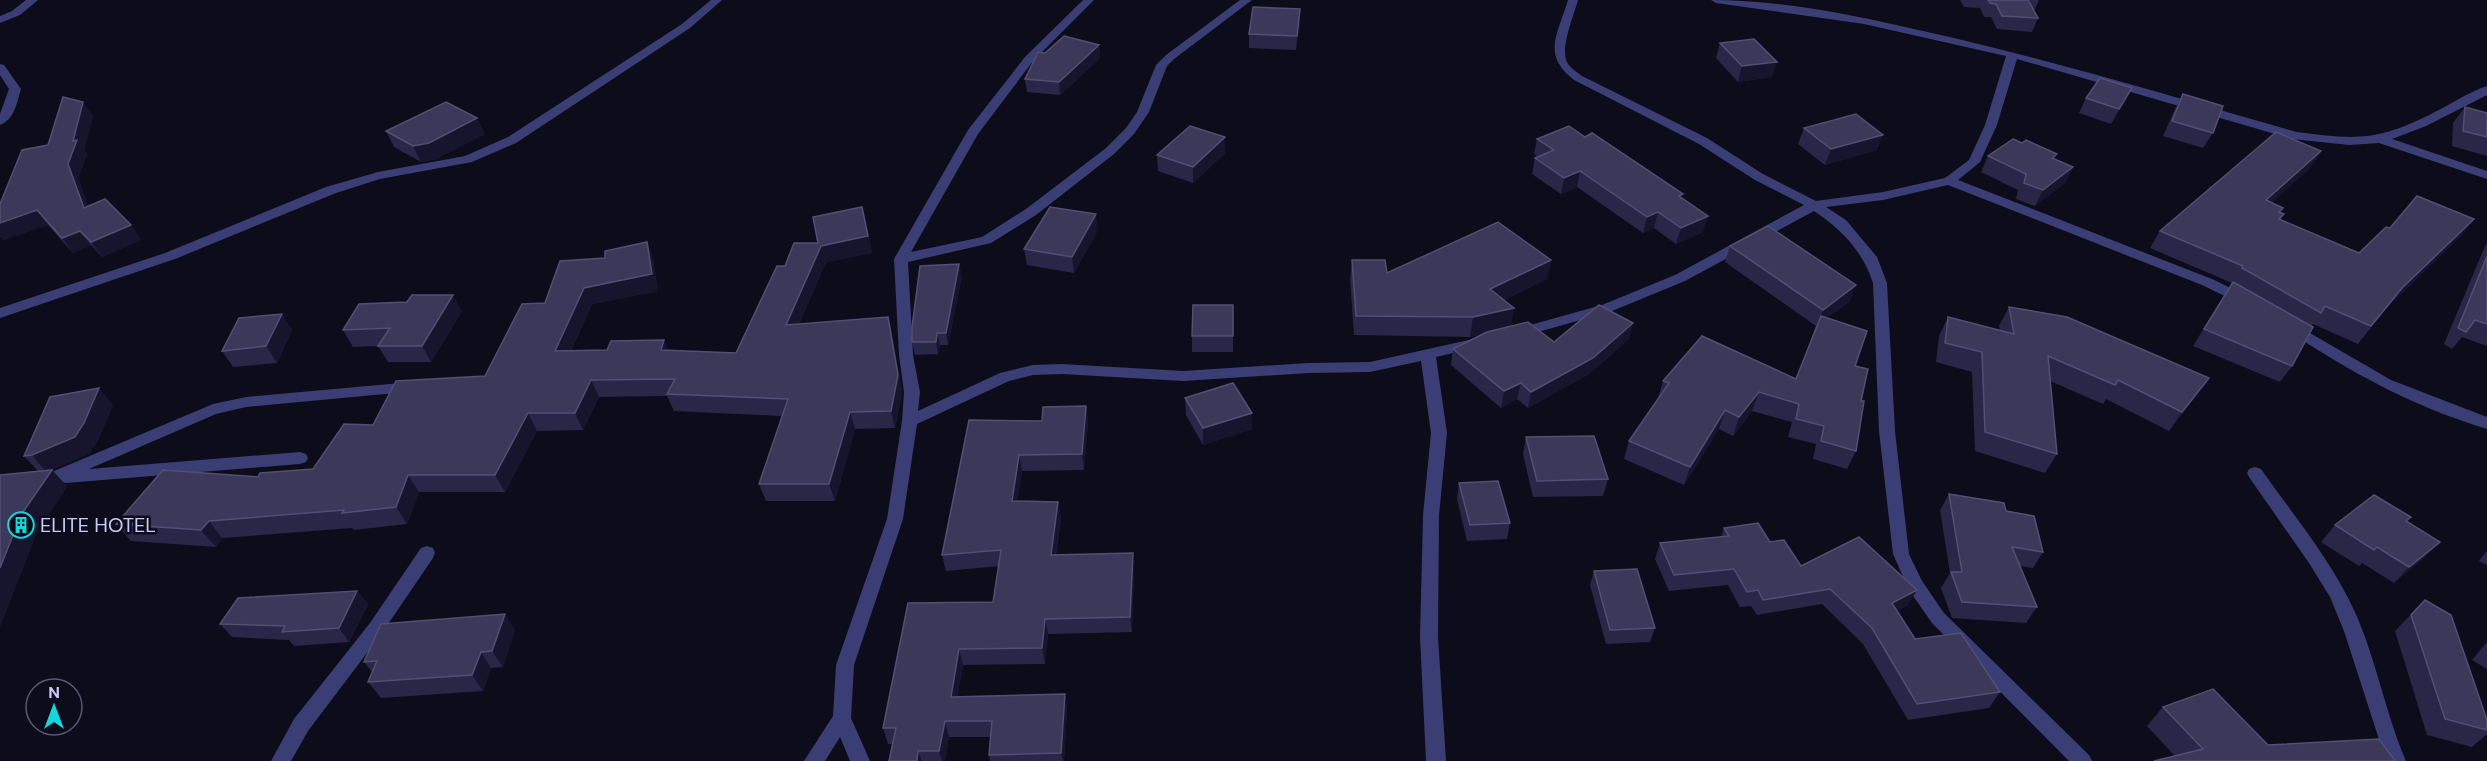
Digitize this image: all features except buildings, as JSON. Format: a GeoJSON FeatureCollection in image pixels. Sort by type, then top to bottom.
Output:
{"type":"FeatureCollection","features":[{"type":"Feature","properties":{"kind":"street"},"geometry":{"type":"LineString","coordinates":[[0,20],[16,13],[33,0]]}},
{"type":"Feature","properties":{"kind":"street"},"geometry":{"type":"LineString","coordinates":[[0,313],[170,256],[331,190],[378,176],[468,159],[512,140],[677,32],[717,0]]}},
{"type":"Feature","properties":{"kind":"street"},"geometry":{"type":"LineString","coordinates":[[860,761],[842,718],[845,665],[896,519],[910,421],[912,392],[906,355],[901,259],[972,133],[1029,59],[1089,0]]}},
{"type":"Feature","properties":{"kind":"street"},"geometry":{"type":"LineString","coordinates":[[901,259],[986,240],[1031,212],[1110,151],[1130,131],[1143,111],[1162,65],[1170,57],[1247,0]]}},
{"type":"Feature","properties":{"kind":"street"},"geometry":{"type":"LineString","coordinates":[[1574,0],[1559,51],[1567,69],[1578,78],[1703,141],[1759,177],[1814,205],[1841,223],[1872,260],[1880,283],[1887,430],[1901,554],[1915,585],[1938,618],[2082,761]]}},
{"type":"Feature","properties":{"kind":"street"},"geometry":{"type":"LineString","coordinates":[[1716,0],[1864,21],[2012,54],[2296,136],[2342,141],[2379,139],[2422,123],[2487,90]]}},
{"type":"Feature","properties":{"kind":"street"},"geometry":{"type":"LineString","coordinates":[[910,421],[1005,377],[1033,370],[1062,369],[1183,376],[1310,368],[1370,367],[1494,339],[1607,308],[1680,278],[1814,205],[1883,196],[1949,181],[1974,162],[1991,124],[2012,54]]}},
{"type":"Feature","properties":{"kind":"street"},"geometry":{"type":"LineString","coordinates":[[0,67],[15,89],[7,114],[0,121]]}},
{"type":"Feature","properties":{"kind":"street"},"geometry":{"type":"LineString","coordinates":[[2379,139],[2487,175]]}},
{"type":"Feature","properties":{"kind":"street"},"geometry":{"type":"LineString","coordinates":[[1949,181],[2207,282],[2253,305]]}},
{"type":"Feature","properties":{"kind":"street"},"geometry":{"type":"LineString","coordinates":[[2282,322],[2353,367],[2392,387],[2450,411],[2487,423]]}},
{"type":"Feature","properties":{"kind":"street"},"geometry":{"type":"LineString","coordinates":[[1428,355],[1439,433],[1431,515],[1429,637],[1436,761]]}},
{"type":"Feature","properties":{"kind":"street"},"geometry":{"type":"LineString","coordinates":[[300,458],[47,479],[213,409],[246,402],[430,385]]}},
{"type":"Feature","properties":{"kind":"street"},"geometry":{"type":"LineString","coordinates":[[2255,473],[2328,578],[2345,610],[2365,662],[2380,725],[2396,761]]}},
{"type":"Feature","properties":{"kind":"street"},"geometry":{"type":"LineString","coordinates":[[281,761],[301,725],[376,628],[427,553]]}},
{"type":"Feature","properties":{"kind":"street"},"geometry":{"type":"LineString","coordinates":[[814,761],[842,718]]}},
{"type":"Feature","properties":{"kind":"place","name":"ELITE HOTEL"},"geometry":{"type":"Point","coordinates":[21,525]}}]}
